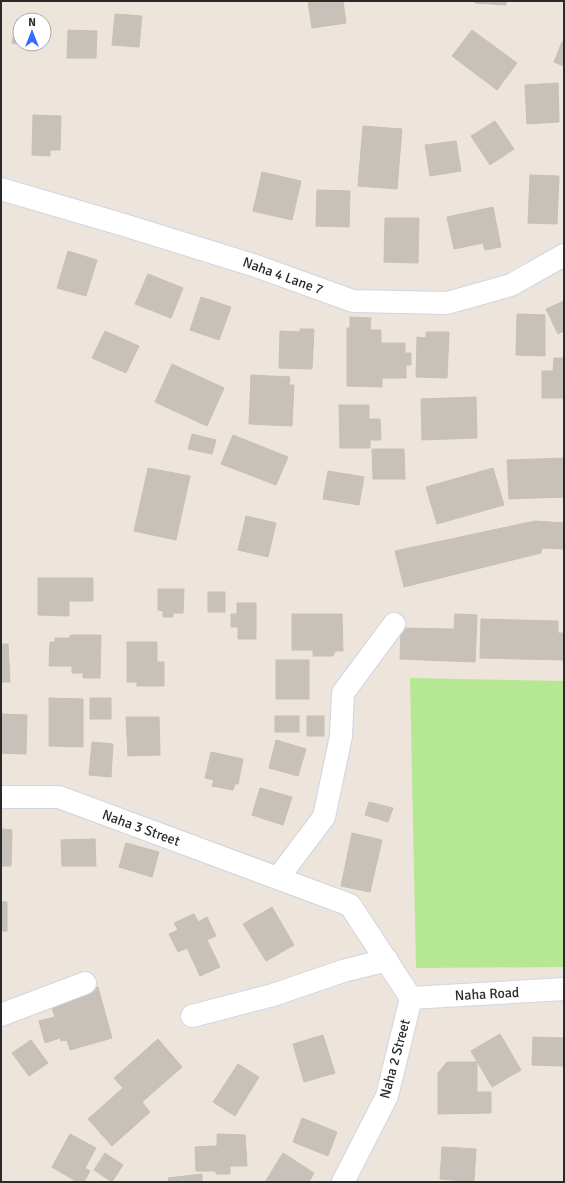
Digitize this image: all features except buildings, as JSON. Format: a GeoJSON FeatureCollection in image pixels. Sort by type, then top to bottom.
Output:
{"type":"FeatureCollection","features":[{"type":"Feature","properties":{"kind":"street","name":"Naha 4 Lane 7"},"geometry":{"type":"LineString","coordinates":[[1,189],[256,266],[353,301],[447,303],[511,285],[564,255]]}},
{"type":"Feature","properties":{"kind":"street"},"geometry":{"type":"LineString","coordinates":[[278,878],[324,817],[341,736],[343,693],[394,624]]}},
{"type":"Feature","properties":{"kind":"street","name":"Naha 3 Street"},"geometry":{"type":"LineString","coordinates":[[1,797],[59,797],[350,905],[411,998]]}},
{"type":"Feature","properties":{"kind":"street"},"geometry":{"type":"LineString","coordinates":[[192,1016],[273,995],[386,960]]}},
{"type":"Feature","properties":{"kind":"street"},"geometry":{"type":"LineString","coordinates":[[1,1015],[85,983]]}},
{"type":"Feature","properties":{"kind":"street","name":"Naha Road"},"geometry":{"type":"LineString","coordinates":[[411,998],[564,989]]}},
{"type":"Feature","properties":{"kind":"street","name":"Naha 2 Street"},"geometry":{"type":"LineString","coordinates":[[343,1182],[387,1096],[411,998]]}},
{"type":"Feature","properties":{"kind":"green space"},"geometry":{"type":"Polygon","coordinates":[[[410,678],[564,681],[564,967],[416,968],[410,678]]]}}]}
